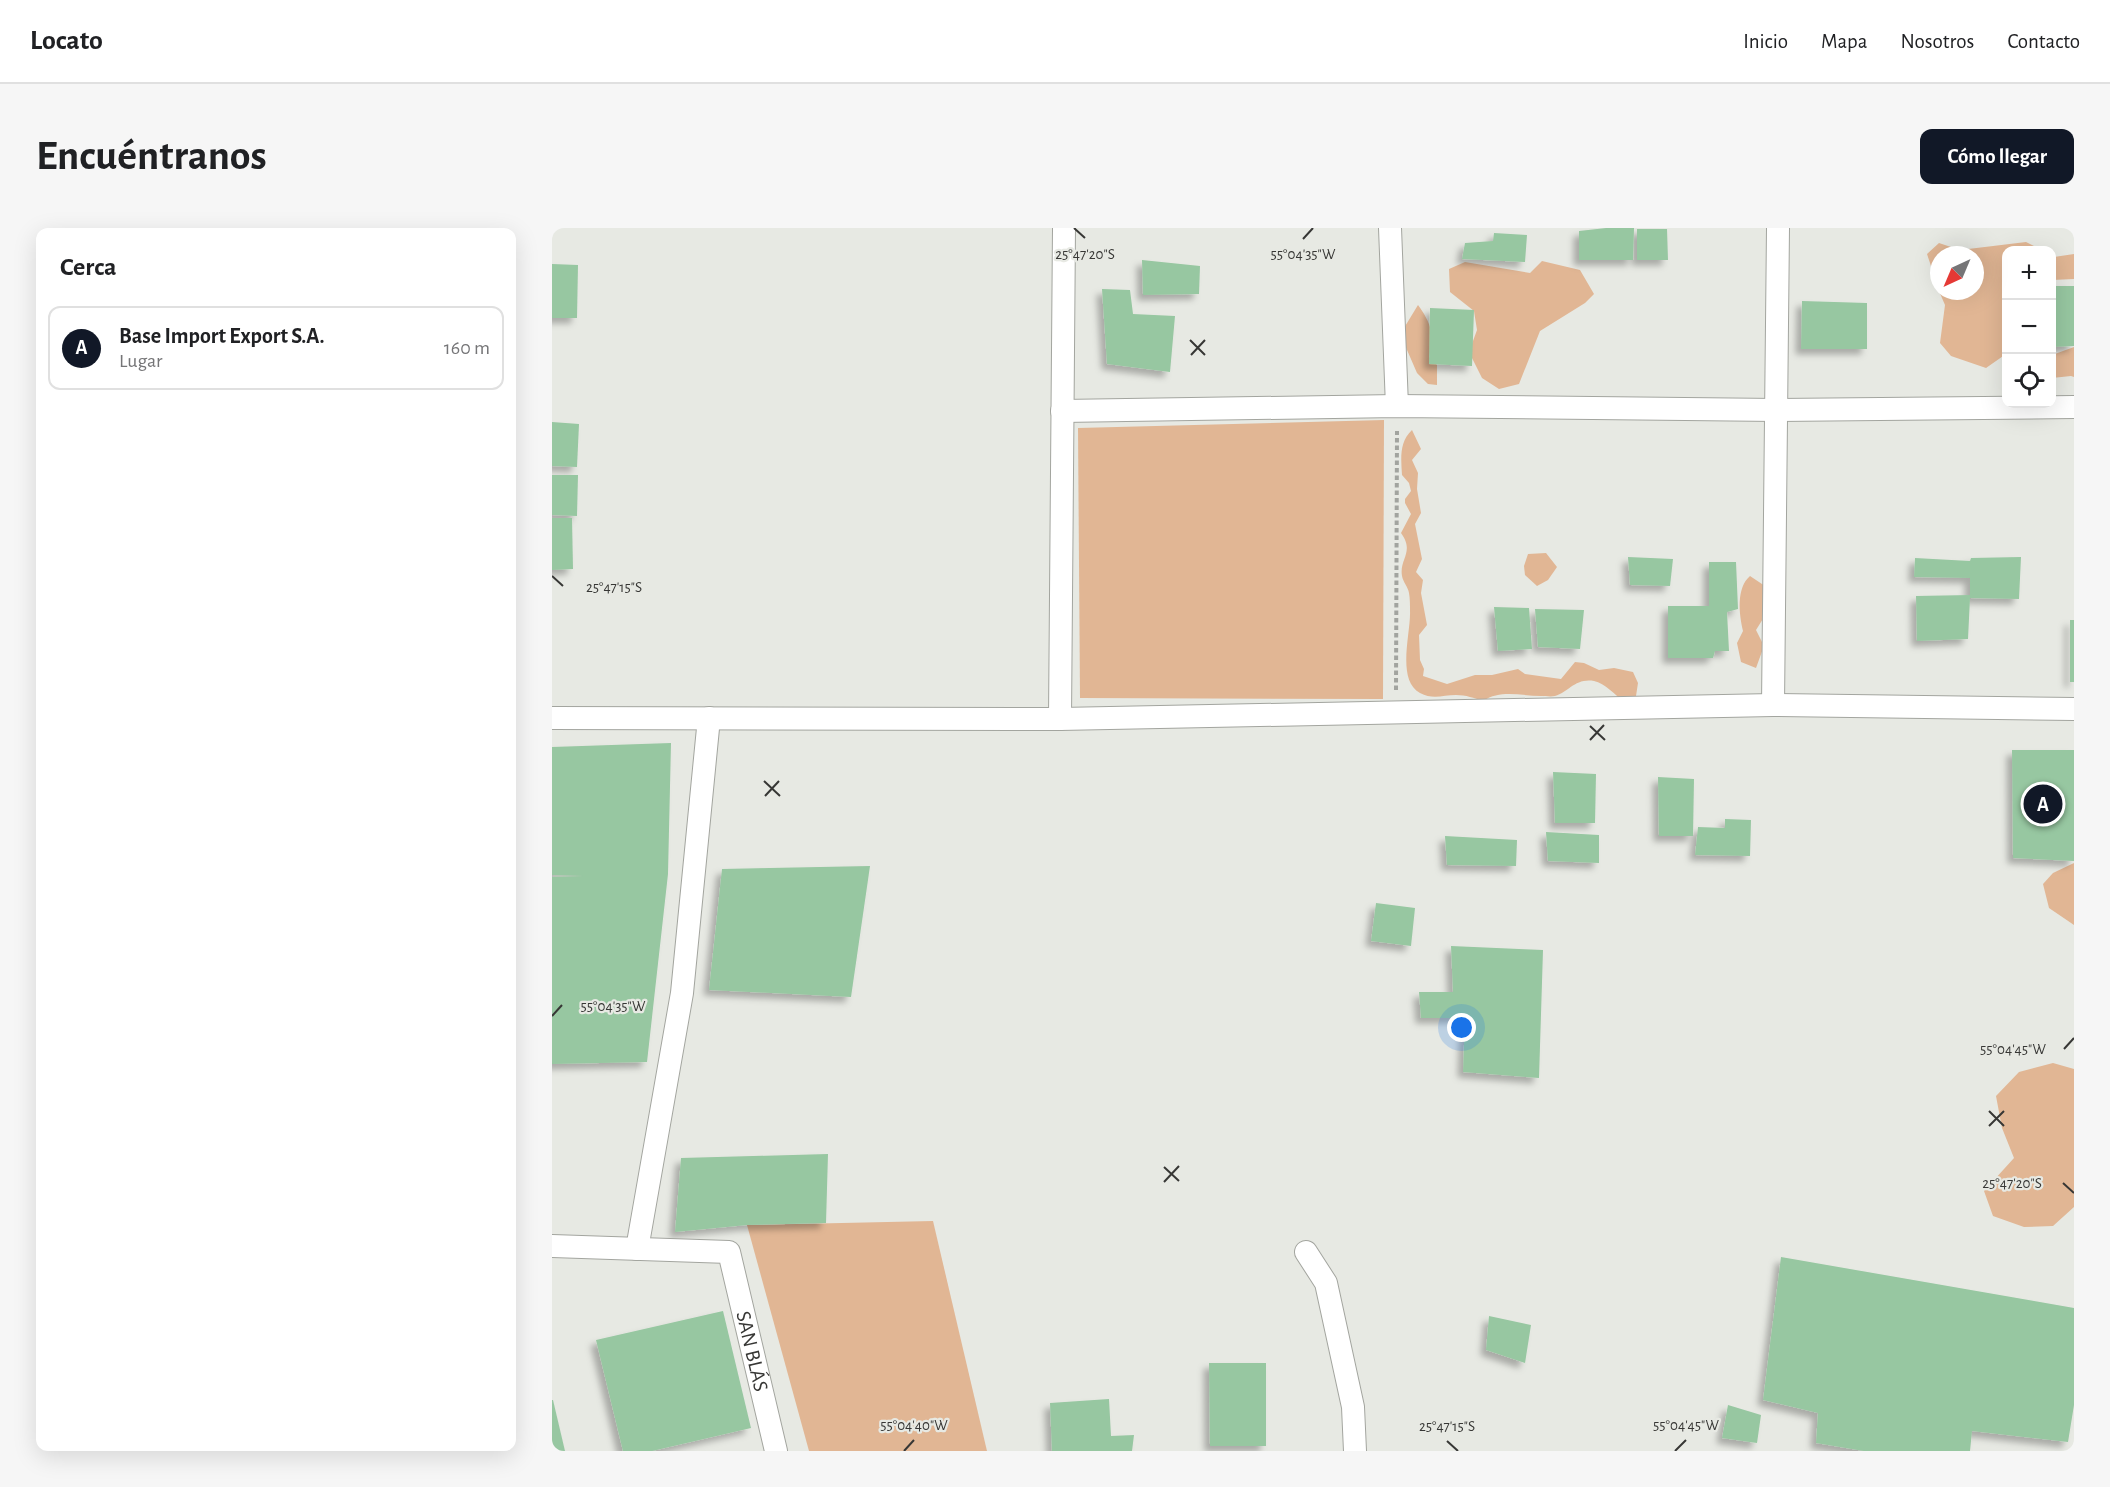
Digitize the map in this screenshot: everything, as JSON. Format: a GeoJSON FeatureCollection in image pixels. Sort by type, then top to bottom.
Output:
{"type":"FeatureCollection","features":[{"type":"Feature","properties":{"kind":"street"},"geometry":{"type":"LineString","coordinates":[[1060,719],[1064,228]]}},
{"type":"Feature","properties":{"kind":"street"},"geometry":{"type":"LineString","coordinates":[[1390,228],[1397,406]]}},
{"type":"Feature","properties":{"kind":"street"},"geometry":{"type":"LineString","coordinates":[[1773,705],[1778,228]]}},
{"type":"Feature","properties":{"kind":"street"},"geometry":{"type":"LineString","coordinates":[[1062,411],[1397,406],[1777,410],[2074,407]]}},
{"type":"Feature","properties":{"kind":"street"},"geometry":{"type":"LineString","coordinates":[[552,718],[1060,719],[1773,705],[2074,709]]}},
{"type":"Feature","properties":{"kind":"street"},"geometry":{"type":"LineString","coordinates":[[552,1246],[637,1249],[682,993],[709,718]]}},
{"type":"Feature","properties":{"kind":"street","name":"SAN BLÁS"},"geometry":{"type":"LineString","coordinates":[[637,1249],[729,1252],[772,1450]]}},
{"type":"Feature","properties":{"kind":"street"},"geometry":{"type":"LineString","coordinates":[[1306,1252],[1326,1283],[1353,1407],[1355,1451]]}},
{"type":"Feature","properties":{"kind":"path"},"geometry":{"type":"LineString","coordinates":[[1396,712],[1397,406]]}},
{"type":"Feature","properties":{"kind":"shaded area"},"geometry":{"type":"Polygon","coordinates":[[[2026,242],[2034,246],[2002,246],[2002,357],[1986,368],[1951,356],[1940,343],[1945,305],[1943,300],[1984,300],[1984,247],[2026,242]]]}},
{"type":"Feature","properties":{"kind":"shaded area"},"geometry":{"type":"Polygon","coordinates":[[[2074,254],[2074,279],[2056,280],[2056,257],[2074,254]]]}},
{"type":"Feature","properties":{"kind":"shaded area"},"geometry":{"type":"Polygon","coordinates":[[[1542,261],[1580,270],[1594,294],[1585,303],[1540,331],[1519,384],[1499,389],[1482,378],[1469,352],[1477,330],[1474,311],[1450,292],[1449,269],[1465,262],[1530,273],[1542,261]]]}},
{"type":"Feature","properties":{"kind":"shaded area"},"geometry":{"type":"Polygon","coordinates":[[[1418,305],[1431,330],[1432,342],[1429,357],[1437,365],[1437,385],[1428,384],[1417,373],[1404,343],[1404,328],[1418,305]]]}},
{"type":"Feature","properties":{"kind":"shaded area"},"geometry":{"type":"Polygon","coordinates":[[[2074,347],[2074,377],[2056,378],[2056,354],[2074,347]]]}},
{"type":"Feature","properties":{"kind":"shaded area"},"geometry":{"type":"Polygon","coordinates":[[[1384,420],[1383,699],[1080,698],[1078,428],[1384,420]]]}},
{"type":"Feature","properties":{"kind":"shaded area"},"geometry":{"type":"Polygon","coordinates":[[[1412,430],[1421,449],[1412,460],[1418,473],[1417,489],[1421,513],[1415,524],[1422,559],[1416,572],[1423,580],[1421,593],[1427,625],[1419,635],[1423,676],[1447,684],[1475,675],[1492,675],[1518,669],[1525,674],[1561,679],[1575,662],[1584,663],[1599,670],[1614,668],[1633,672],[1638,683],[1636,696],[1624,702],[1602,684],[1594,681],[1577,683],[1555,696],[1504,694],[1483,701],[1460,695],[1429,696],[1413,687],[1408,678],[1406,655],[1410,597],[1402,570],[1407,545],[1401,533],[1411,514],[1405,499],[1411,491],[1409,483],[1402,475],[1401,463],[1405,440],[1412,430]]]}},
{"type":"Feature","properties":{"kind":"shaded area"},"geometry":{"type":"Polygon","coordinates":[[[1546,553],[1557,567],[1548,580],[1537,586],[1525,575],[1524,566],[1528,554],[1546,553]]]}},
{"type":"Feature","properties":{"kind":"shaded area"},"geometry":{"type":"Polygon","coordinates":[[[1750,576],[1765,586],[1766,614],[1756,630],[1764,646],[1756,668],[1741,662],[1737,643],[1743,631],[1740,617],[1742,587],[1750,576]]]}},
{"type":"Feature","properties":{"kind":"shaded area"},"geometry":{"type":"Polygon","coordinates":[[[2074,863],[2074,925],[2049,908],[2043,884],[2053,873],[2074,863]]]}},
{"type":"Feature","properties":{"kind":"shaded area"},"geometry":{"type":"Polygon","coordinates":[[[2053,1063],[2074,1069],[2074,1207],[2053,1226],[2024,1227],[1993,1216],[1984,1191],[2014,1158],[2002,1128],[1996,1096],[2019,1072],[2053,1063]]]}},
{"type":"Feature","properties":{"kind":"shaded area"},"geometry":{"type":"Polygon","coordinates":[[[933,1221],[987,1451],[809,1451],[747,1225],[933,1221]]]}},
{"type":"Feature","properties":{"kind":"building"},"geometry":{"type":"Polygon","coordinates":[[[1634,228],[1633,260],[1579,260],[1579,231],[1634,228]]]}},
{"type":"Feature","properties":{"kind":"building"},"geometry":{"type":"Polygon","coordinates":[[[1637,229],[1667,229],[1668,260],[1637,260],[1637,229]]]}},
{"type":"Feature","properties":{"kind":"building"},"geometry":{"type":"Polygon","coordinates":[[[1494,233],[1527,235],[1525,262],[1462,259],[1465,243],[1493,241],[1494,233]]]}},
{"type":"Feature","properties":{"kind":"building"},"geometry":{"type":"Polygon","coordinates":[[[1142,260],[1200,266],[1199,294],[1143,295],[1142,260]]]}},
{"type":"Feature","properties":{"kind":"building"},"geometry":{"type":"Polygon","coordinates":[[[552,264],[578,265],[577,318],[552,318],[552,264]]]}},
{"type":"Feature","properties":{"kind":"building"},"geometry":{"type":"Polygon","coordinates":[[[2056,286],[2074,286],[2074,346],[2056,347],[2056,286]]]}},
{"type":"Feature","properties":{"kind":"building"},"geometry":{"type":"Polygon","coordinates":[[[1102,289],[1130,290],[1133,314],[1175,316],[1170,372],[1107,364],[1102,289]]]}},
{"type":"Feature","properties":{"kind":"building"},"geometry":{"type":"Polygon","coordinates":[[[1802,301],[1867,303],[1867,349],[1801,349],[1802,301]]]}},
{"type":"Feature","properties":{"kind":"building"},"geometry":{"type":"Polygon","coordinates":[[[1430,308],[1474,310],[1472,366],[1429,364],[1430,308]]]}},
{"type":"Feature","properties":{"kind":"building"},"geometry":{"type":"Polygon","coordinates":[[[552,422],[579,424],[577,467],[552,466],[552,422]]]}},
{"type":"Feature","properties":{"kind":"building"},"geometry":{"type":"Polygon","coordinates":[[[552,475],[578,475],[577,516],[552,515],[552,475]]]}},
{"type":"Feature","properties":{"kind":"building"},"geometry":{"type":"Polygon","coordinates":[[[552,518],[572,518],[573,569],[552,570],[552,518]]]}},
{"type":"Feature","properties":{"kind":"building"},"geometry":{"type":"Polygon","coordinates":[[[1628,557],[1673,559],[1670,586],[1630,585],[1628,557]]]}},
{"type":"Feature","properties":{"kind":"building"},"geometry":{"type":"Polygon","coordinates":[[[2021,557],[2019,599],[1970,598],[1968,639],[1917,641],[1916,596],[1970,595],[1970,578],[1914,577],[1915,558],[1970,561],[1971,558],[2021,557]]]}},
{"type":"Feature","properties":{"kind":"building"},"geometry":{"type":"Polygon","coordinates":[[[1709,562],[1736,562],[1738,609],[1727,612],[1729,651],[1715,651],[1713,658],[1668,658],[1668,606],[1709,606],[1709,562]]]}},
{"type":"Feature","properties":{"kind":"building"},"geometry":{"type":"Polygon","coordinates":[[[1494,607],[1529,608],[1532,649],[1498,651],[1494,607]]]}},
{"type":"Feature","properties":{"kind":"building"},"geometry":{"type":"Polygon","coordinates":[[[1535,609],[1584,610],[1580,649],[1538,647],[1535,609]]]}},
{"type":"Feature","properties":{"kind":"building"},"geometry":{"type":"Polygon","coordinates":[[[2070,620],[2074,620],[2074,682],[2070,682],[2070,620]]]}},
{"type":"Feature","properties":{"kind":"building"},"geometry":{"type":"Polygon","coordinates":[[[671,743],[668,874],[647,1062],[552,1064],[552,877],[583,876],[552,875],[552,747],[671,743]]]}},
{"type":"Feature","properties":{"kind":"building"},"geometry":{"type":"Polygon","coordinates":[[[2012,750],[2074,750],[2074,861],[2013,858],[2012,750]]]}},
{"type":"Feature","properties":{"kind":"building"},"geometry":{"type":"Polygon","coordinates":[[[1553,772],[1596,774],[1595,823],[1555,823],[1553,772]]]}},
{"type":"Feature","properties":{"kind":"building"},"geometry":{"type":"Polygon","coordinates":[[[1658,777],[1694,779],[1693,836],[1659,836],[1658,777]]]}},
{"type":"Feature","properties":{"kind":"building"},"geometry":{"type":"Polygon","coordinates":[[[1725,819],[1751,820],[1750,856],[1695,855],[1698,827],[1725,828],[1725,819]]]}},
{"type":"Feature","properties":{"kind":"building"},"geometry":{"type":"Polygon","coordinates":[[[1546,832],[1599,835],[1599,863],[1548,861],[1546,832]]]}},
{"type":"Feature","properties":{"kind":"building"},"geometry":{"type":"Polygon","coordinates":[[[1445,836],[1517,840],[1516,866],[1447,865],[1445,836]]]}},
{"type":"Feature","properties":{"kind":"building"},"geometry":{"type":"Polygon","coordinates":[[[870,866],[851,997],[709,990],[722,869],[870,866]]]}},
{"type":"Feature","properties":{"kind":"building"},"geometry":{"type":"Polygon","coordinates":[[[1376,903],[1415,908],[1411,946],[1371,941],[1376,903]]]}},
{"type":"Feature","properties":{"kind":"building"},"geometry":{"type":"Polygon","coordinates":[[[1451,946],[1543,950],[1539,1078],[1463,1072],[1465,1018],[1421,1018],[1419,992],[1453,992],[1451,946]]]}},
{"type":"Feature","properties":{"kind":"building"},"geometry":{"type":"Polygon","coordinates":[[[828,1154],[826,1223],[747,1225],[675,1232],[681,1158],[828,1154]]]}},
{"type":"Feature","properties":{"kind":"building"},"geometry":{"type":"Polygon","coordinates":[[[1781,1257],[2074,1308],[2074,1405],[2068,1442],[1972,1431],[1970,1451],[1864,1451],[1816,1443],[1818,1413],[1763,1400],[1781,1257]]]}},
{"type":"Feature","properties":{"kind":"building"},"geometry":{"type":"Polygon","coordinates":[[[723,1311],[751,1428],[652,1451],[623,1451],[596,1340],[723,1311]]]}},
{"type":"Feature","properties":{"kind":"building"},"geometry":{"type":"Polygon","coordinates":[[[1489,1316],[1531,1325],[1525,1363],[1486,1350],[1489,1316]]]}},
{"type":"Feature","properties":{"kind":"building"},"geometry":{"type":"Polygon","coordinates":[[[1209,1363],[1266,1363],[1266,1446],[1210,1446],[1209,1363]]]}},
{"type":"Feature","properties":{"kind":"building"},"geometry":{"type":"Polygon","coordinates":[[[1109,1399],[1111,1436],[1134,1435],[1132,1451],[1052,1451],[1050,1403],[1109,1399]]]}},
{"type":"Feature","properties":{"kind":"building"},"geometry":{"type":"Polygon","coordinates":[[[553,1400],[565,1451],[552,1451],[553,1400]]]}},
{"type":"Feature","properties":{"kind":"building"},"geometry":{"type":"Polygon","coordinates":[[[1728,1405],[1761,1415],[1757,1443],[1722,1438],[1728,1405]]]}},
{"type":"Feature","properties":{"kind":"place","name":"Base Import Export S.A."},"geometry":{"type":"Point","coordinates":[2043,804]}}]}
